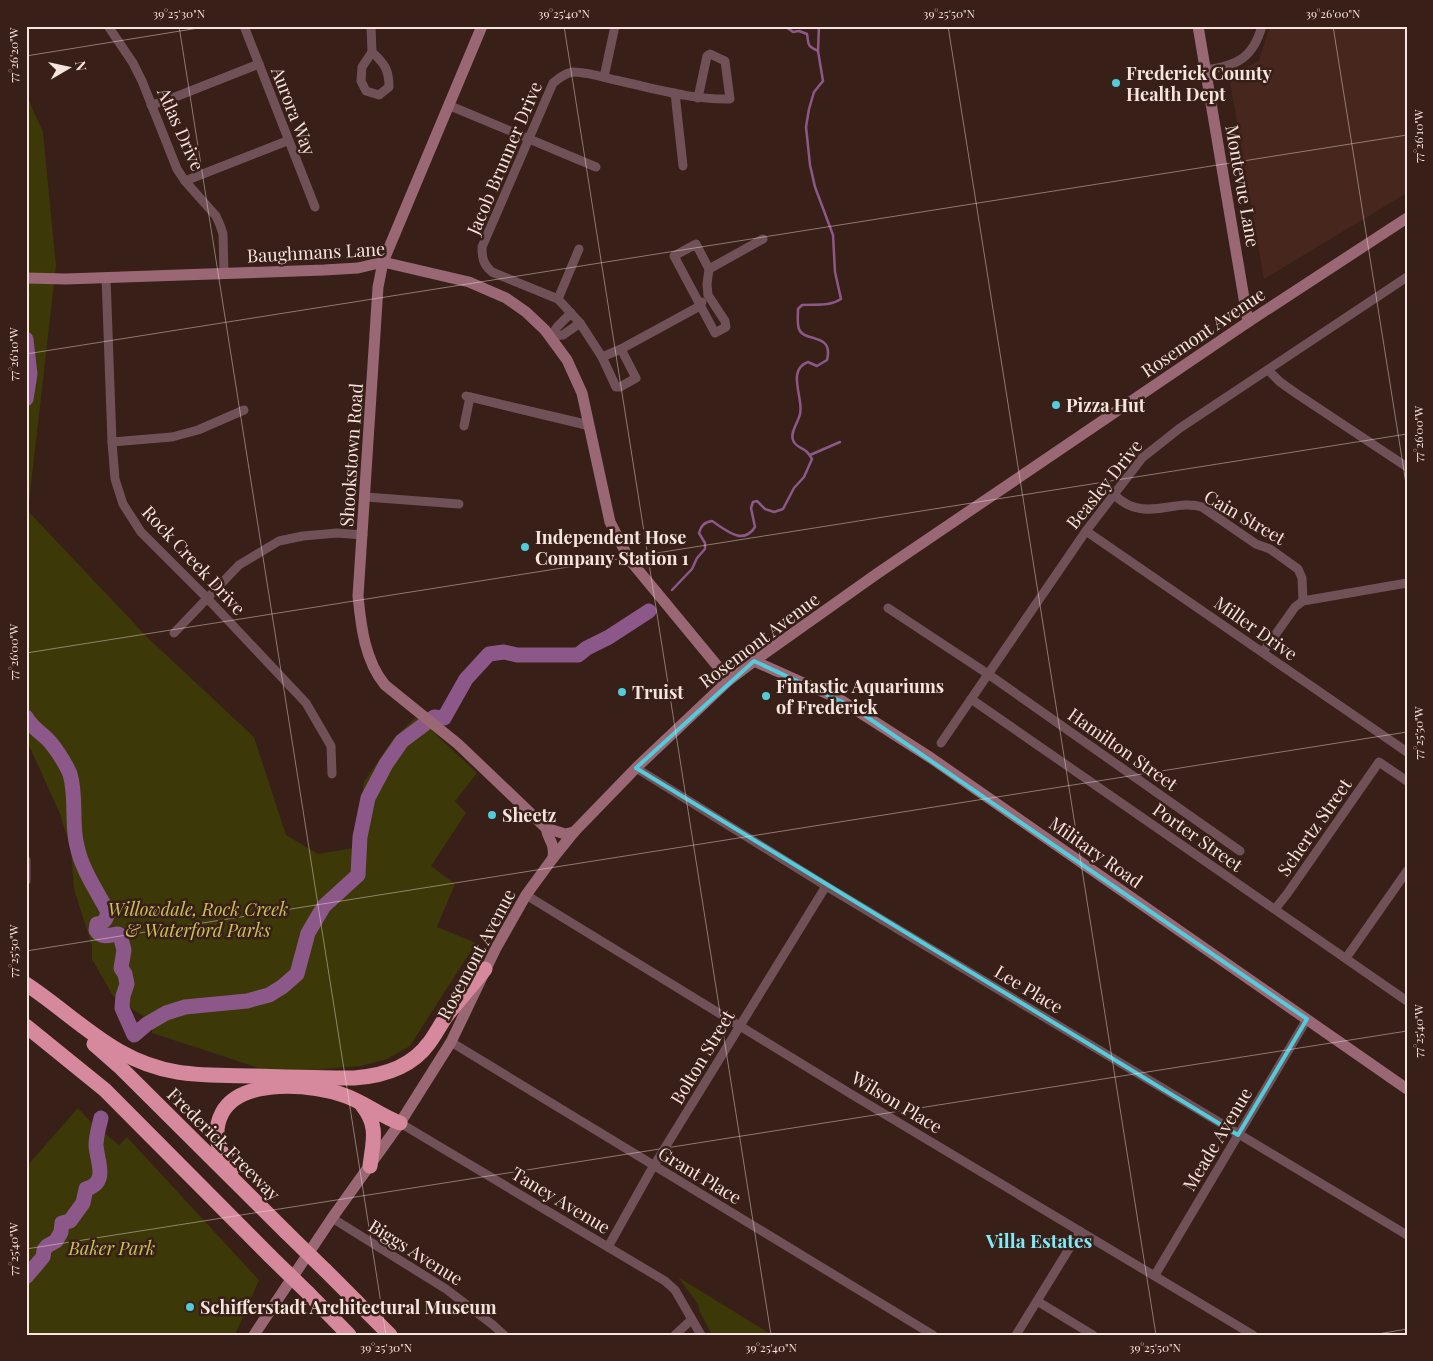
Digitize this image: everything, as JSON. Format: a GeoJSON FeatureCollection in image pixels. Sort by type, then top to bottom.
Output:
{"type":"FeatureCollection","features":[{"type":"Feature","properties":{"kind":"highway"},"geometry":{"type":"LineString","coordinates":[[26,985],[51,1000],[110,1045],[166,1071],[195,1076],[376,1077],[405,1065],[428,1045],[447,1015],[486,969]]}},
{"type":"Feature","properties":{"kind":"highway","name":"Frederick Freeway"},"geometry":{"type":"LineString","coordinates":[[26,985],[119,1066],[390,1335]]}},
{"type":"Feature","properties":{"kind":"highway"},"geometry":{"type":"LineString","coordinates":[[26,1026],[105,1090],[349,1335]]}},
{"type":"Feature","properties":{"kind":"highway"},"geometry":{"type":"LineString","coordinates":[[314,1078],[365,1095],[387,1109],[400,1123]]}},
{"type":"Feature","properties":{"kind":"highway"},"geometry":{"type":"LineString","coordinates":[[269,1215],[221,1154],[217,1139],[218,1125],[222,1112],[239,1096],[256,1090],[305,1086],[344,1095],[400,1123]]}},
{"type":"Feature","properties":{"kind":"highway"},"geometry":{"type":"LineString","coordinates":[[360,1102],[368,1112],[374,1128],[370,1166]]}},
{"type":"Feature","properties":{"kind":"main road","name":"Shookstown Road"},"geometry":{"type":"LineString","coordinates":[[482,26],[383,262],[378,286],[366,497],[358,596],[360,617],[369,657],[376,674],[386,685],[458,744],[546,828],[553,845],[553,858]]}},
{"type":"Feature","properties":{"kind":"main road","name":"Montevue Lane"},"geometry":{"type":"LineString","coordinates":[[1198,26],[1248,322]]}},
{"type":"Feature","properties":{"kind":"main road","name":"Rosemont Avenue"},"geometry":{"type":"LineString","coordinates":[[254,1335],[332,1218],[400,1123],[451,1042],[486,969],[526,895],[574,832],[636,768],[729,680],[754,661],[898,560],[1248,322],[1407,218]]}},
{"type":"Feature","properties":{"kind":"main road","name":"Baughmans Lane"},"geometry":{"type":"LineString","coordinates":[[26,278],[224,274],[358,268],[383,262],[469,282],[506,298],[526,312],[552,336],[567,360],[582,393],[585,425],[610,522],[629,560],[729,680]]}},
{"type":"Feature","properties":{"kind":"main road","name":"Military Road"},"geometry":{"type":"LineString","coordinates":[[754,661],[818,688],[851,706],[931,758],[1407,1089]]}},
{"type":"Feature","properties":{"kind":"main road"},"geometry":{"type":"LineString","coordinates":[[546,828],[565,834],[574,832]]}},
{"type":"Feature","properties":{"kind":"street","name":"Atlas Drive"},"geometry":{"type":"LineString","coordinates":[[108,26],[133,63],[170,156],[185,181],[216,216],[222,234],[224,274]]}},
{"type":"Feature","properties":{"kind":"street","name":"Aurora Way"},"geometry":{"type":"LineString","coordinates":[[244,26],[287,141],[315,207]]}},
{"type":"Feature","properties":{"kind":"street"},"geometry":{"type":"LineString","coordinates":[[371,26],[372,52],[362,67],[361,81],[366,91],[379,95],[389,87],[389,74],[382,62],[372,52]]}},
{"type":"Feature","properties":{"kind":"street"},"geometry":{"type":"LineString","coordinates":[[604,77],[615,26]]}},
{"type":"Feature","properties":{"kind":"street"},"geometry":{"type":"LineString","coordinates":[[1205,70],[1226,67],[1238,62],[1252,50],[1262,26]]}},
{"type":"Feature","properties":{"kind":"street","name":"Jacob Brunner Drive"},"geometry":{"type":"LineString","coordinates":[[621,349],[636,378],[620,387],[616,387],[602,357],[580,323],[558,299],[492,272],[485,266],[482,258],[482,247],[553,83],[560,76],[574,72],[698,98],[710,100],[730,99],[725,61],[710,54],[707,56],[698,98]]}},
{"type":"Feature","properties":{"kind":"street"},"geometry":{"type":"LineString","coordinates":[[151,105],[259,64]]}},
{"type":"Feature","properties":{"kind":"street"},"geometry":{"type":"LineString","coordinates":[[675,93],[683,166]]}},
{"type":"Feature","properties":{"kind":"street"},"geometry":{"type":"LineString","coordinates":[[448,105],[596,167]]}},
{"type":"Feature","properties":{"kind":"street"},"geometry":{"type":"LineString","coordinates":[[185,181],[287,141]]}},
{"type":"Feature","properties":{"kind":"street"},"geometry":{"type":"LineString","coordinates":[[709,269],[763,239]]}},
{"type":"Feature","properties":{"kind":"street"},"geometry":{"type":"LineString","coordinates":[[602,357],[621,349],[700,306],[708,295],[709,269],[696,244],[674,256],[700,306],[715,333],[726,327],[726,321],[708,295]]}},
{"type":"Feature","properties":{"kind":"street"},"geometry":{"type":"LineString","coordinates":[[558,299],[579,248]]}},
{"type":"Feature","properties":{"kind":"street","name":"Rock Creek Drive"},"geometry":{"type":"LineString","coordinates":[[106,277],[112,442],[115,478],[123,504],[141,532],[207,598],[306,703],[330,746],[332,774]]}},
{"type":"Feature","properties":{"kind":"street","name":"Beasley Drive"},"geometry":{"type":"LineString","coordinates":[[941,743],[1086,531],[1142,458],[1163,440],[1407,277]]}},
{"type":"Feature","properties":{"kind":"street"},"geometry":{"type":"LineString","coordinates":[[552,336],[557,326],[571,313]]}},
{"type":"Feature","properties":{"kind":"street"},"geometry":{"type":"LineString","coordinates":[[552,336],[563,335],[580,323]]}},
{"type":"Feature","properties":{"kind":"street"},"geometry":{"type":"LineString","coordinates":[[1268,370],[1297,394],[1407,467]]}},
{"type":"Feature","properties":{"kind":"street"},"geometry":{"type":"LineString","coordinates":[[464,426],[472,397],[585,425]]}},
{"type":"Feature","properties":{"kind":"street"},"geometry":{"type":"LineString","coordinates":[[112,442],[172,437],[198,430],[244,410]]}},
{"type":"Feature","properties":{"kind":"street","name":"Cain Street"},"geometry":{"type":"LineString","coordinates":[[1114,495],[1126,504],[1139,509],[1156,509],[1194,504],[1202,507],[1256,544],[1270,549],[1298,570],[1302,578],[1303,601]]}},
{"type":"Feature","properties":{"kind":"street"},"geometry":{"type":"LineString","coordinates":[[366,497],[459,504]]}},
{"type":"Feature","properties":{"kind":"street","name":"Miller Drive"},"geometry":{"type":"LineString","coordinates":[[1086,531],[1407,752]]}},
{"type":"Feature","properties":{"kind":"street"},"geometry":{"type":"LineString","coordinates":[[174,633],[239,566],[278,541],[303,536],[337,533],[363,535]]}},
{"type":"Feature","properties":{"kind":"street"},"geometry":{"type":"LineString","coordinates":[[1262,652],[1295,607],[1303,601],[1407,583]]}},
{"type":"Feature","properties":{"kind":"street","name":"Hamilton Street"},"geometry":{"type":"LineString","coordinates":[[888,608],[988,674],[1240,851]]}},
{"type":"Feature","properties":{"kind":"street","name":"Porter Street"},"geometry":{"type":"LineString","coordinates":[[971,699],[1407,1001]]}},
{"type":"Feature","properties":{"kind":"street","name":"Schertz Street"},"geometry":{"type":"LineString","coordinates":[[1275,909],[1288,894],[1379,762],[1407,781]]}},
{"type":"Feature","properties":{"kind":"street","name":"Lee Place"},"geometry":{"type":"LineString","coordinates":[[636,768],[826,886],[1407,1235]]}},
{"type":"Feature","properties":{"kind":"street"},"geometry":{"type":"LineString","coordinates":[[26,860],[26,881]]}},
{"type":"Feature","properties":{"kind":"street"},"geometry":{"type":"LineString","coordinates":[[1346,958],[1407,871]]}},
{"type":"Feature","properties":{"kind":"street","name":"Bolton Street"},"geometry":{"type":"LineString","coordinates":[[608,1247],[654,1166],[826,886]]}},
{"type":"Feature","properties":{"kind":"street","name":"Wilson Place"},"geometry":{"type":"LineString","coordinates":[[526,895],[1253,1335]]}},
{"type":"Feature","properties":{"kind":"street","name":"Meade Avenue"},"geometry":{"type":"LineString","coordinates":[[1155,1275],[1307,1019]]}},
{"type":"Feature","properties":{"kind":"street","name":"Grant Place"},"geometry":{"type":"LineString","coordinates":[[451,1042],[933,1335]]}},
{"type":"Feature","properties":{"kind":"street","name":"Taney Avenue"},"geometry":{"type":"LineString","coordinates":[[400,1123],[670,1285],[683,1302],[691,1320],[701,1335]]}},
{"type":"Feature","properties":{"kind":"street","name":"Biggs Avenue"},"geometry":{"type":"LineString","coordinates":[[332,1218],[446,1289],[504,1335]]}},
{"type":"Feature","properties":{"kind":"street"},"geometry":{"type":"LineString","coordinates":[[1016,1335],[1080,1231]]}},
{"type":"Feature","properties":{"kind":"street"},"geometry":{"type":"LineString","coordinates":[[1037,1301],[1092,1335]]}},
{"type":"Feature","properties":{"kind":"street"},"geometry":{"type":"LineString","coordinates":[[675,1335],[691,1320]]}},
{"type":"Feature","properties":{"kind":"highlighted area"},"geometry":{"type":"Polygon","coordinates":[[[754,661],[851,706],[1307,1019],[1238,1135],[636,768],[754,661]]]}},
{"type":"Feature","properties":{"kind":"shaded area"},"geometry":{"type":"Polygon","coordinates":[[[1270,26],[1407,26],[1407,193],[1264,279],[1229,76],[1238,73],[1259,60],[1270,26]]]}},
{"type":"Feature","properties":{"kind":"green space","name":"Willowdale, Rock Creek & Waterford Parks"},"geometry":{"type":"Polygon","coordinates":[[[26,99],[29,101],[43,132],[56,266],[28,511],[149,639],[254,737],[286,835],[318,854],[353,848],[364,782],[393,739],[415,718],[423,716],[481,766],[432,731],[477,773],[455,801],[466,813],[431,866],[455,884],[437,927],[476,943],[410,1046],[387,1059],[361,1066],[274,1073],[152,1033],[152,1022],[113,996],[92,959],[92,946],[74,889],[71,850],[60,814],[26,742],[26,99]]]}},
{"type":"Feature","properties":{"kind":"green space","name":"Baker Park"},"geometry":{"type":"Polygon","coordinates":[[[78,1108],[90,1121],[119,1145],[127,1137],[259,1280],[235,1335],[26,1335],[26,1167],[78,1108]]]}},
{"type":"Feature","properties":{"kind":"green space"},"geometry":{"type":"Polygon","coordinates":[[[678,1277],[772,1335],[712,1335],[698,1304],[678,1277]]]}},
{"type":"Feature","properties":{"kind":"waterway"},"geometry":{"type":"LineString","coordinates":[[785,26],[793,32],[799,31],[807,34],[809,44],[818,51]]}},
{"type":"Feature","properties":{"kind":"waterway"},"geometry":{"type":"LineString","coordinates":[[672,590],[692,569],[697,558],[705,549],[705,543],[699,533],[703,525],[712,521],[729,532],[740,536],[750,533],[755,527],[751,508],[753,502],[757,501],[765,509],[774,512],[783,509],[794,488],[804,477],[812,459],[807,452],[795,444],[792,437],[801,408],[797,385],[798,371],[808,362],[817,366],[827,360],[828,351],[823,342],[806,336],[799,329],[798,309],[802,305],[827,304],[841,299],[835,272],[833,235],[815,187],[810,165],[806,127],[814,92],[823,81],[818,51],[819,26]]}},
{"type":"Feature","properties":{"kind":"waterway"},"geometry":{"type":"LineString","coordinates":[[26,312],[28,295]]}},
{"type":"Feature","properties":{"kind":"waterway"},"geometry":{"type":"LineString","coordinates":[[26,339],[30,374],[26,399]]}},
{"type":"Feature","properties":{"kind":"waterway"},"geometry":{"type":"LineString","coordinates":[[810,455],[840,442]]}},
{"type":"Feature","properties":{"kind":"waterway"},"geometry":{"type":"LineString","coordinates":[[26,717],[48,739],[70,774],[73,792],[74,828],[79,855],[108,912],[105,920],[97,924],[96,930],[101,935],[120,935],[124,950],[121,968],[125,974],[127,984],[122,1008],[134,1035],[147,1024],[166,1013],[185,1007],[247,1001],[269,995],[297,974],[308,933],[324,906],[358,875],[360,837],[368,798],[386,764],[402,741],[434,717],[444,718],[466,679],[489,654],[504,652],[517,655],[578,655],[649,611]]}},
{"type":"Feature","properties":{"kind":"waterway"},"geometry":{"type":"LineString","coordinates":[[26,1277],[43,1257],[47,1246],[56,1241],[61,1232],[62,1223],[70,1221],[83,1203],[86,1189],[93,1186],[100,1176],[96,1142],[101,1118]]}},
{"type":"Feature","properties":{"kind":"place","name":"Frederick County Health Dept"},"geometry":{"type":"Point","coordinates":[1116,83]}},
{"type":"Feature","properties":{"kind":"place","name":"Pizza Hut"},"geometry":{"type":"Point","coordinates":[1056,405]}},
{"type":"Feature","properties":{"kind":"place","name":"Independent Hose Company Station 1"},"geometry":{"type":"Point","coordinates":[525,547]}},
{"type":"Feature","properties":{"kind":"place","name":"Truist"},"geometry":{"type":"Point","coordinates":[622,692]}},
{"type":"Feature","properties":{"kind":"place","name":"Fintastic Aquariums of Frederick"},"geometry":{"type":"Point","coordinates":[766,696]}},
{"type":"Feature","properties":{"kind":"place","name":"Sheetz"},"geometry":{"type":"Point","coordinates":[492,815]}},
{"type":"Feature","properties":{"kind":"place","name":"Schifferstadt Architectural Museum"},"geometry":{"type":"Point","coordinates":[190,1307]}},
{"type":"Feature","properties":{"kind":"district","name":"Villa Estates"},"geometry":{"type":"Point","coordinates":[1039,1240]}}]}
